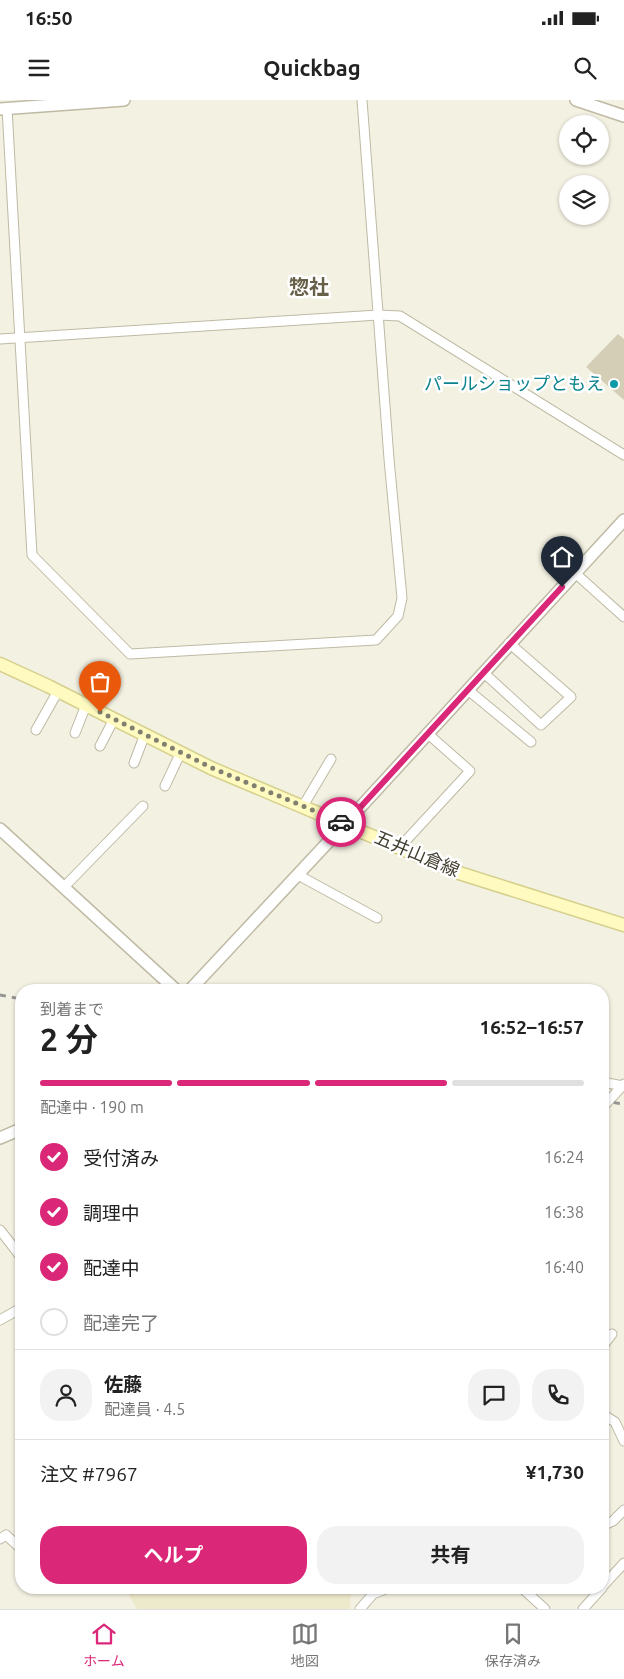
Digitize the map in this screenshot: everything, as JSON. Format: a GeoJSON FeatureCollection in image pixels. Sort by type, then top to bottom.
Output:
{"type":"FeatureCollection","features":[{"type":"Feature","properties":{"kind":"main road","name":"五井山倉線"},"geometry":{"type":"LineString","coordinates":[[0,664],[114,718],[212,768],[459,872],[624,925]]}},
{"type":"Feature","properties":{"kind":"street"},"geometry":{"type":"LineString","coordinates":[[124,100],[3,108],[20,336],[32,555],[130,654],[376,640],[398,616],[402,598],[389,459],[362,100]]}},
{"type":"Feature","properties":{"kind":"street"},"geometry":{"type":"LineString","coordinates":[[576,100],[624,116]]}},
{"type":"Feature","properties":{"kind":"street"},"geometry":{"type":"LineString","coordinates":[[0,339],[20,336],[378,315],[400,316],[624,456]]}},
{"type":"Feature","properties":{"kind":"street"},"geometry":{"type":"LineString","coordinates":[[196,984],[509,644],[623,524]]}},
{"type":"Feature","properties":{"kind":"street"},"geometry":{"type":"LineString","coordinates":[[575,573],[624,617]]}},
{"type":"Feature","properties":{"kind":"street"},"geometry":{"type":"LineString","coordinates":[[484,672],[541,724],[571,697],[509,644]]}},
{"type":"Feature","properties":{"kind":"street"},"geometry":{"type":"LineString","coordinates":[[468,690],[531,742]]}},
{"type":"Feature","properties":{"kind":"street"},"geometry":{"type":"LineString","coordinates":[[36,730],[58,691]]}},
{"type":"Feature","properties":{"kind":"street"},"geometry":{"type":"LineString","coordinates":[[76,733],[86,705]]}},
{"type":"Feature","properties":{"kind":"street"},"geometry":{"type":"LineString","coordinates":[[100,746],[114,718]]}},
{"type":"Feature","properties":{"kind":"street"},"geometry":{"type":"LineString","coordinates":[[400,847],[470,771],[427,733]]}},
{"type":"Feature","properties":{"kind":"street"},"geometry":{"type":"LineString","coordinates":[[134,763],[145,734]]}},
{"type":"Feature","properties":{"kind":"street"},"geometry":{"type":"LineString","coordinates":[[165,786],[181,752]]}},
{"type":"Feature","properties":{"kind":"street"},"geometry":{"type":"LineString","coordinates":[[303,806],[331,759]]}},
{"type":"Feature","properties":{"kind":"street"},"geometry":{"type":"LineString","coordinates":[[64,887],[143,806]]}},
{"type":"Feature","properties":{"kind":"street"},"geometry":{"type":"LineString","coordinates":[[0,828],[169,984]]}},
{"type":"Feature","properties":{"kind":"street"},"geometry":{"type":"LineString","coordinates":[[298,874],[376,918]]}},
{"type":"Feature","properties":{"kind":"street"},"geometry":{"type":"LineString","coordinates":[[609,1083],[624,1085]]}},
{"type":"Feature","properties":{"kind":"street"},"geometry":{"type":"LineString","coordinates":[[609,1101],[624,1085]]}},
{"type":"Feature","properties":{"kind":"street"},"geometry":{"type":"LineString","coordinates":[[0,1138],[15,1132]]}},
{"type":"Feature","properties":{"kind":"street"},"geometry":{"type":"LineString","coordinates":[[0,1230],[15,1249]]}},
{"type":"Feature","properties":{"kind":"street"},"geometry":{"type":"LineString","coordinates":[[0,1320],[15,1311]]}},
{"type":"Feature","properties":{"kind":"street"},"geometry":{"type":"LineString","coordinates":[[609,1338],[612,1334]]}},
{"type":"Feature","properties":{"kind":"street"},"geometry":{"type":"LineString","coordinates":[[609,1419],[621,1432],[624,1441]]}},
{"type":"Feature","properties":{"kind":"street"},"geometry":{"type":"LineString","coordinates":[[609,1522],[624,1510]]}},
{"type":"Feature","properties":{"kind":"street"},"geometry":{"type":"LineString","coordinates":[[0,1539],[6,1535],[15,1543]]}},
{"type":"Feature","properties":{"kind":"street"},"geometry":{"type":"LineString","coordinates":[[609,1579],[624,1563]]}},
{"type":"Feature","properties":{"kind":"street"},"geometry":{"type":"LineString","coordinates":[[360,1609],[373,1594]]}},
{"type":"Feature","properties":{"kind":"street"},"geometry":{"type":"LineString","coordinates":[[529,1594],[545,1609]]}},
{"type":"Feature","properties":{"kind":"street"},"geometry":{"type":"LineString","coordinates":[[582,1609],[596,1594]]}},
{"type":"Feature","properties":{"kind":"shaded area"},"geometry":{"type":"Polygon","coordinates":[[[128,1594],[351,1594],[350,1609],[137,1609],[128,1594]]]}},
{"type":"Feature","properties":{"kind":"building","name":"パールショップともえ"},"geometry":{"type":"Polygon","coordinates":[[[618,334],[624,339],[624,400],[586,367],[618,334]]]}},
{"type":"Feature","properties":{"kind":"railway"},"geometry":{"type":"LineString","coordinates":[[0,995],[15,998]]}},
{"type":"Feature","properties":{"kind":"railway"},"geometry":{"type":"LineString","coordinates":[[609,1102],[624,1104]]}},
{"type":"Feature","properties":{"kind":"way so far"},"geometry":{"type":"LineString","coordinates":[[100,712],[212,768],[341,822]]}},
{"type":"Feature","properties":{"kind":"place","name":"パールショップともえ"},"geometry":{"type":"Point","coordinates":[614,384]}},
{"type":"Feature","properties":{"kind":"district","name":"惣社"},"geometry":{"type":"Point","coordinates":[309,287]}},
{"type":"Feature","properties":{"kind":"route"},"geometry":{"type":"LineString","coordinates":[[341,822],[345,824],[562,587]]}}]}
